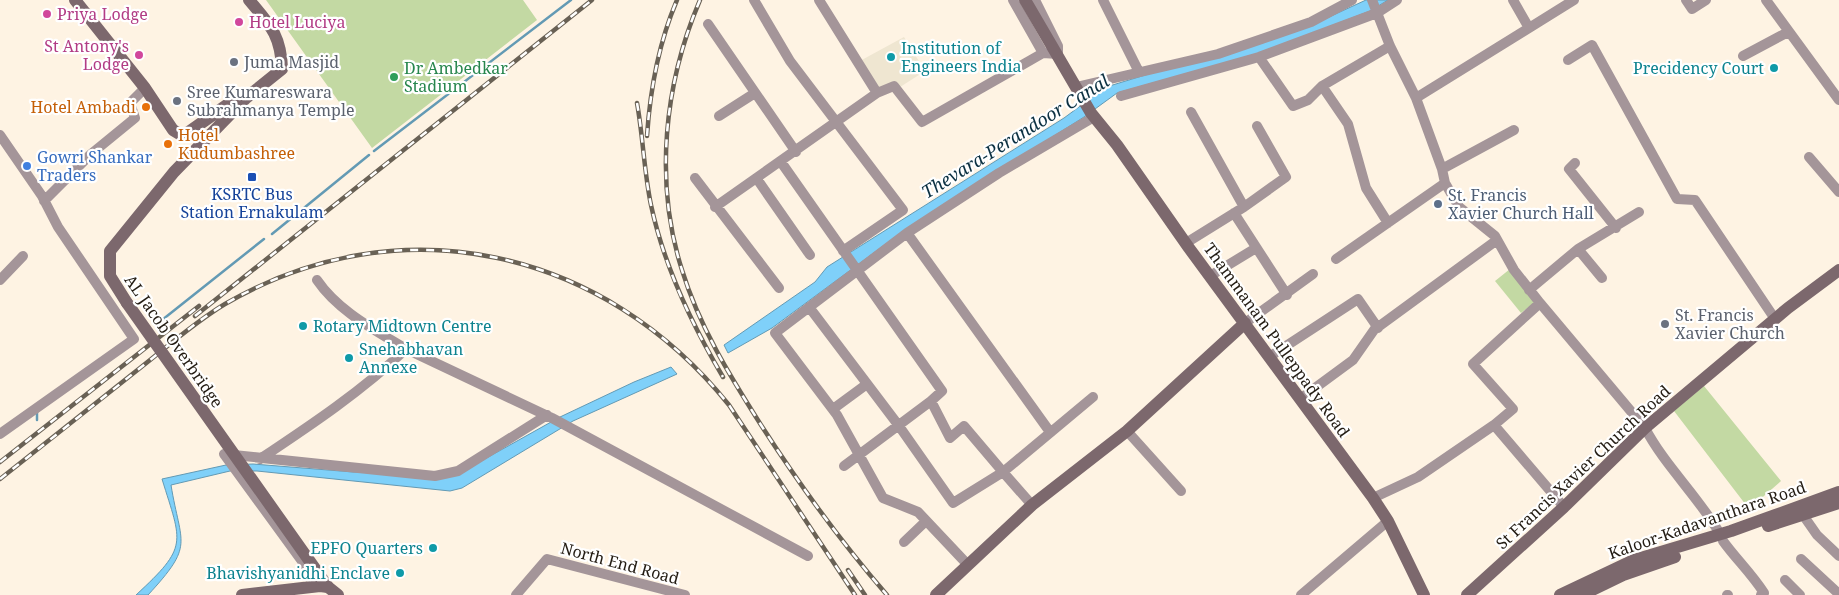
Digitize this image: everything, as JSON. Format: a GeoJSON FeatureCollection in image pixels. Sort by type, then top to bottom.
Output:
{"type":"FeatureCollection","features":[{"type":"Feature","properties":{"kind":"main road"},"geometry":{"type":"LineString","coordinates":[[75,0],[145,88],[173,130],[183,136],[237,98],[246,98],[282,69],[281,47],[271,28],[249,0]]}},
{"type":"Feature","properties":{"kind":"main road","name":"Thammanam Pulleppady Road"},"geometry":{"type":"LineString","coordinates":[[1026,0],[1092,115],[1117,145],[1388,521],[1424,595]]}},
{"type":"Feature","properties":{"kind":"main road","name":"AL Jacob Overbridge"},"geometry":{"type":"LineString","coordinates":[[246,98],[174,172],[124,231],[110,251],[110,276],[328,589]]}},
{"type":"Feature","properties":{"kind":"main road","name":"St Francis Xavier Church Road"},"geometry":{"type":"LineString","coordinates":[[1467,595],[1564,507],[1645,428],[1775,319],[1839,270]]}},
{"type":"Feature","properties":{"kind":"main road"},"geometry":{"type":"LineString","coordinates":[[936,595],[1032,505],[1127,431],[1244,323]]}},
{"type":"Feature","properties":{"kind":"main road","name":"Kaloor-Kadavanthara Road"},"geometry":{"type":"LineString","coordinates":[[1800,511],[1839,492]]}},
{"type":"Feature","properties":{"kind":"main road","name":"Kaloor-Kadavanthara Road"},"geometry":{"type":"LineString","coordinates":[[1582,595],[1623,575],[1722,537],[1800,511],[1839,503]]}},
{"type":"Feature","properties":{"kind":"main road","name":"Kaloor-Kadavanthara Road"},"geometry":{"type":"LineString","coordinates":[[1560,595],[1634,560],[1722,537]]}},
{"type":"Feature","properties":{"kind":"main road"},"geometry":{"type":"LineString","coordinates":[[242,595],[328,589]]}},
{"type":"Feature","properties":{"kind":"street"},"geometry":{"type":"LineString","coordinates":[[754,0],[790,61],[903,210],[845,253]]}},
{"type":"Feature","properties":{"kind":"street"},"geometry":{"type":"LineString","coordinates":[[819,0],[877,93]]}},
{"type":"Feature","properties":{"kind":"street"},"geometry":{"type":"LineString","coordinates":[[1013,0],[1043,53]]}},
{"type":"Feature","properties":{"kind":"street"},"geometry":{"type":"LineString","coordinates":[[715,207],[796,152],[877,93],[894,86],[922,122],[1043,53],[1058,54],[1058,46],[1035,0]]}},
{"type":"Feature","properties":{"kind":"street"},"geometry":{"type":"LineString","coordinates":[[1103,0],[1139,72]]}},
{"type":"Feature","properties":{"kind":"street"},"geometry":{"type":"LineString","coordinates":[[1076,87],[1218,54],[1311,22],[1352,0]]}},
{"type":"Feature","properties":{"kind":"street"},"geometry":{"type":"LineString","coordinates":[[1121,96],[1259,57],[1375,7],[1397,0]]}},
{"type":"Feature","properties":{"kind":"street"},"geometry":{"type":"LineString","coordinates":[[1513,0],[1529,28]]}},
{"type":"Feature","properties":{"kind":"street"},"geometry":{"type":"LineString","coordinates":[[1416,98],[1574,0]]}},
{"type":"Feature","properties":{"kind":"street"},"geometry":{"type":"LineString","coordinates":[[1686,0],[1692,10],[1706,0]]}},
{"type":"Feature","properties":{"kind":"street"},"geometry":{"type":"LineString","coordinates":[[1766,0],[1788,32],[1836,88],[1839,100]]}},
{"type":"Feature","properties":{"kind":"street"},"geometry":{"type":"LineString","coordinates":[[1375,7],[1390,46],[1416,98],[1442,169],[1445,183],[1459,207],[1497,240],[1514,270],[1529,290],[1645,428],[1656,449],[1755,578],[1764,592],[1761,595]]}},
{"type":"Feature","properties":{"kind":"street"},"geometry":{"type":"LineString","coordinates":[[708,24],[796,152]]}},
{"type":"Feature","properties":{"kind":"street"},"geometry":{"type":"LineString","coordinates":[[1742,56],[1788,32]]}},
{"type":"Feature","properties":{"kind":"street"},"geometry":{"type":"LineString","coordinates":[[1259,57],[1292,106],[1308,100],[1322,86],[1390,46]]}},
{"type":"Feature","properties":{"kind":"street"},"geometry":{"type":"LineString","coordinates":[[1568,60],[1592,46],[1677,198],[1695,200],[1775,319]]}},
{"type":"Feature","properties":{"kind":"street"},"geometry":{"type":"LineString","coordinates":[[1322,86],[1348,124],[1366,188],[1388,223]]}},
{"type":"Feature","properties":{"kind":"street"},"geometry":{"type":"LineString","coordinates":[[44,201],[92,154],[135,118],[130,103],[145,88]]}},
{"type":"Feature","properties":{"kind":"street"},"geometry":{"type":"LineString","coordinates":[[719,116],[755,93]]}},
{"type":"Feature","properties":{"kind":"street"},"geometry":{"type":"LineString","coordinates":[[1191,112],[1244,207]]}},
{"type":"Feature","properties":{"kind":"street"},"geometry":{"type":"LineString","coordinates":[[968,565],[918,512],[883,498],[833,409],[775,333],[810,307],[855,269],[907,233],[1092,115]]}},
{"type":"Feature","properties":{"kind":"street"},"geometry":{"type":"LineString","coordinates":[[1186,243],[1244,207],[1286,176],[1257,126]]}},
{"type":"Feature","properties":{"kind":"street"},"geometry":{"type":"LineString","coordinates":[[1442,169],[1514,130]]}},
{"type":"Feature","properties":{"kind":"street"},"geometry":{"type":"LineString","coordinates":[[0,135],[44,201],[58,227],[134,339],[0,434]]}},
{"type":"Feature","properties":{"kind":"street"},"geometry":{"type":"LineString","coordinates":[[1809,157],[1839,192]]}},
{"type":"Feature","properties":{"kind":"street"},"geometry":{"type":"LineString","coordinates":[[781,162],[942,391],[900,426],[858,453],[844,466]]}},
{"type":"Feature","properties":{"kind":"street"},"geometry":{"type":"LineString","coordinates":[[1575,163],[1569,169],[1616,228]]}},
{"type":"Feature","properties":{"kind":"street"},"geometry":{"type":"LineString","coordinates":[[695,178],[715,207],[779,288]]}},
{"type":"Feature","properties":{"kind":"street"},"geometry":{"type":"LineString","coordinates":[[757,179],[810,255]]}},
{"type":"Feature","properties":{"kind":"street"},"geometry":{"type":"LineString","coordinates":[[1336,258],[1445,183]]}},
{"type":"Feature","properties":{"kind":"street"},"geometry":{"type":"LineString","coordinates":[[1529,290],[1578,249],[1616,228],[1639,212]]}},
{"type":"Feature","properties":{"kind":"street"},"geometry":{"type":"LineString","coordinates":[[1234,213],[1287,294]]}},
{"type":"Feature","properties":{"kind":"street"},"geometry":{"type":"LineString","coordinates":[[907,233],[1050,432]]}},
{"type":"Feature","properties":{"kind":"street"},"geometry":{"type":"LineString","coordinates":[[1300,398],[1353,360],[1378,328],[1497,240]]}},
{"type":"Feature","properties":{"kind":"street"},"geometry":{"type":"LineString","coordinates":[[1210,276],[1256,248]]}},
{"type":"Feature","properties":{"kind":"street"},"geometry":{"type":"LineString","coordinates":[[1578,249],[1602,278]]}},
{"type":"Feature","properties":{"kind":"street"},"geometry":{"type":"LineString","coordinates":[[0,280],[23,256]]}},
{"type":"Feature","properties":{"kind":"street"},"geometry":{"type":"LineString","coordinates":[[1244,323],[1314,274]]}},
{"type":"Feature","properties":{"kind":"street"},"geometry":{"type":"LineString","coordinates":[[317,280],[324,289],[360,320],[406,349],[550,417],[808,556]]}},
{"type":"Feature","properties":{"kind":"street"},"geometry":{"type":"LineString","coordinates":[[1269,357],[1358,299],[1378,328]]}},
{"type":"Feature","properties":{"kind":"street"},"geometry":{"type":"LineString","coordinates":[[1372,498],[1418,477],[1494,425],[1512,409],[1474,364],[1540,303]]}},
{"type":"Feature","properties":{"kind":"street"},"geometry":{"type":"LineString","coordinates":[[810,307],[900,426],[954,503],[1003,472],[1093,396]]}},
{"type":"Feature","properties":{"kind":"street"},"geometry":{"type":"LineString","coordinates":[[260,459],[346,400],[380,374],[406,349]]}},
{"type":"Feature","properties":{"kind":"street"},"geometry":{"type":"LineString","coordinates":[[833,409],[867,384]]}},
{"type":"Feature","properties":{"kind":"street"},"geometry":{"type":"LineString","coordinates":[[931,401],[950,438],[964,426],[1032,505]]}},
{"type":"Feature","properties":{"kind":"street"},"geometry":{"type":"LineString","coordinates":[[328,589],[224,454],[435,476],[458,471],[550,417]]}},
{"type":"Feature","properties":{"kind":"street"},"geometry":{"type":"LineString","coordinates":[[1494,425],[1564,507]]}},
{"type":"Feature","properties":{"kind":"street"},"geometry":{"type":"LineString","coordinates":[[1127,431],[1181,491]]}},
{"type":"Feature","properties":{"kind":"street"},"geometry":{"type":"LineString","coordinates":[[1800,511],[1817,535],[1839,556]]}},
{"type":"Feature","properties":{"kind":"street"},"geometry":{"type":"LineString","coordinates":[[904,542],[926,521]]}},
{"type":"Feature","properties":{"kind":"street"},"geometry":{"type":"LineString","coordinates":[[1301,595],[1388,521]]}},
{"type":"Feature","properties":{"kind":"street","name":"North End Road"},"geometry":{"type":"LineString","coordinates":[[516,595],[547,559],[685,595]]}},
{"type":"Feature","properties":{"kind":"street"},"geometry":{"type":"LineString","coordinates":[[1801,559],[1839,594]]}},
{"type":"Feature","properties":{"kind":"street"},"geometry":{"type":"LineString","coordinates":[[1785,580],[1800,595]]}},
{"type":"Feature","properties":{"kind":"shaded area"},"geometry":{"type":"Polygon","coordinates":[[[904,37],[925,71],[897,89],[876,91],[858,62],[904,37]]]}},
{"type":"Feature","properties":{"kind":"green space","name":"Dr Ambedkar Stadium"},"geometry":{"type":"Polygon","coordinates":[[[266,0],[523,0],[537,20],[372,148],[266,0]]]}},
{"type":"Feature","properties":{"kind":"green space"},"geometry":{"type":"Polygon","coordinates":[[[1510,269],[1535,302],[1521,313],[1495,281],[1510,269]]]}},
{"type":"Feature","properties":{"kind":"green space"},"geometry":{"type":"Polygon","coordinates":[[[1704,386],[1781,481],[1749,509],[1674,411],[1704,386]]]}},
{"type":"Feature","properties":{"kind":"water","name":"Thevara-Perandoor Canal"},"geometry":{"type":"Polygon","coordinates":[[[1366,0],[1388,0],[1370,11],[1261,53],[1117,93],[1084,117],[902,232],[772,328],[728,353],[724,345],[815,282],[827,267],[1064,118],[1106,87],[1316,23],[1366,0]]]}},
{"type":"Feature","properties":{"kind":"water"},"geometry":{"type":"Polygon","coordinates":[[[671,367],[677,374],[573,421],[462,488],[450,491],[257,471],[230,471],[171,485],[181,533],[179,554],[173,565],[148,595],[136,595],[165,565],[173,554],[176,543],[177,531],[162,479],[226,465],[253,464],[353,472],[458,474],[560,417],[634,382],[671,367]]]}},
{"type":"Feature","properties":{"kind":"waterway"},"geometry":{"type":"LineString","coordinates":[[374,151],[571,0]]}},
{"type":"Feature","properties":{"kind":"waterway"},"geometry":{"type":"LineString","coordinates":[[272,234],[369,155]]}},
{"type":"Feature","properties":{"kind":"waterway"},"geometry":{"type":"LineString","coordinates":[[157,324],[264,239]]}},
{"type":"Feature","properties":{"kind":"waterway"},"geometry":{"type":"LineString","coordinates":[[37,412],[37,420]]}},
{"type":"Feature","properties":{"kind":"railway"},"geometry":{"type":"LineString","coordinates":[[195,316],[592,0]]}},
{"type":"Feature","properties":{"kind":"railway"},"geometry":{"type":"LineString","coordinates":[[647,136],[656,67],[665,33],[677,0]]}},
{"type":"Feature","properties":{"kind":"railway"},"geometry":{"type":"LineString","coordinates":[[700,0],[678,65],[671,99],[667,134],[668,203],[673,237],[682,270],[706,331],[761,425],[821,512],[887,595]]}},
{"type":"Feature","properties":{"kind":"railway"},"geometry":{"type":"LineString","coordinates":[[637,103],[651,205],[663,250],[680,294],[700,336],[723,377]]}},
{"type":"Feature","properties":{"kind":"railway"},"geometry":{"type":"LineString","coordinates":[[0,479],[203,318],[225,304],[292,273],[360,255],[429,250],[496,258],[561,278],[622,309],[679,352],[729,405],[855,595]]}},
{"type":"Feature","properties":{"kind":"railway"},"geometry":{"type":"LineString","coordinates":[[0,462],[199,306]]}},
{"type":"Feature","properties":{"kind":"railway"},"geometry":{"type":"LineString","coordinates":[[848,570],[865,595]]}},
{"type":"Feature","properties":{"kind":"place","name":"Priya Lodge"},"geometry":{"type":"Point","coordinates":[47,14]}},
{"type":"Feature","properties":{"kind":"place","name":"Hotel Luciya"},"geometry":{"type":"Point","coordinates":[239,22]}},
{"type":"Feature","properties":{"kind":"place","name":"St Antony's Lodge"},"geometry":{"type":"Point","coordinates":[139,55]}},
{"type":"Feature","properties":{"kind":"place","name":"Institution of Engineers India"},"geometry":{"type":"Point","coordinates":[891,57]}},
{"type":"Feature","properties":{"kind":"place","name":"Juma Masjid"},"geometry":{"type":"Point","coordinates":[234,62]}},
{"type":"Feature","properties":{"kind":"place","name":"Precidency Court"},"geometry":{"type":"Point","coordinates":[1774,68]}},
{"type":"Feature","properties":{"kind":"place","name":"Dr Ambedkar Stadium"},"geometry":{"type":"Point","coordinates":[394,77]}},
{"type":"Feature","properties":{"kind":"place","name":"Sree Kumareswara Subrahmanya Temple"},"geometry":{"type":"Point","coordinates":[177,101]}},
{"type":"Feature","properties":{"kind":"place","name":"Hotel Ambadi"},"geometry":{"type":"Point","coordinates":[146,107]}},
{"type":"Feature","properties":{"kind":"place","name":"Hotel Kudumbashree"},"geometry":{"type":"Point","coordinates":[168,144]}},
{"type":"Feature","properties":{"kind":"place","name":"Gowri Shankar Traders"},"geometry":{"type":"Point","coordinates":[27,166]}},
{"type":"Feature","properties":{"kind":"place","name":"KSRTC Bus Station Ernakulam"},"geometry":{"type":"Point","coordinates":[252,177]}},
{"type":"Feature","properties":{"kind":"place","name":"St. Francis Xavier Church Hall"},"geometry":{"type":"Point","coordinates":[1438,204]}},
{"type":"Feature","properties":{"kind":"place","name":"St. Francis Xavier Church"},"geometry":{"type":"Point","coordinates":[1665,324]}},
{"type":"Feature","properties":{"kind":"place","name":"Rotary Midtown Centre"},"geometry":{"type":"Point","coordinates":[303,326]}},
{"type":"Feature","properties":{"kind":"place","name":"Snehabhavan Annexe"},"geometry":{"type":"Point","coordinates":[349,358]}},
{"type":"Feature","properties":{"kind":"place","name":"EPFO Quarters"},"geometry":{"type":"Point","coordinates":[433,548]}},
{"type":"Feature","properties":{"kind":"place","name":"Bhavishyanidhi Enclave"},"geometry":{"type":"Point","coordinates":[400,573]}}]}
